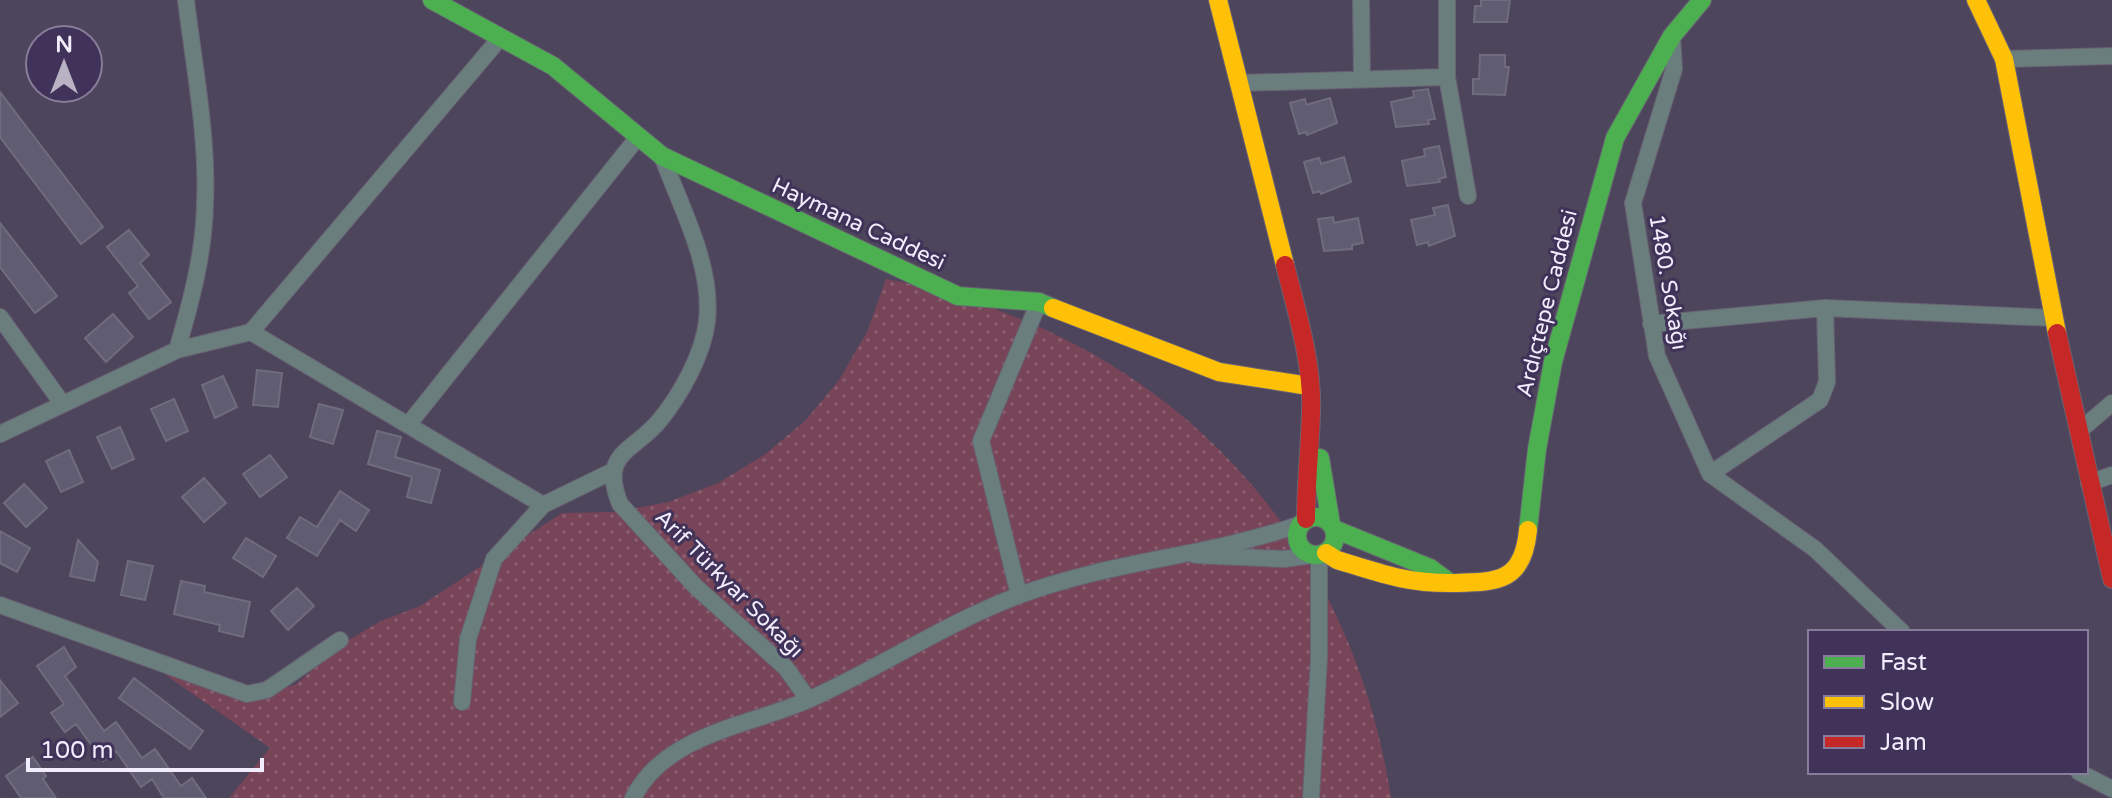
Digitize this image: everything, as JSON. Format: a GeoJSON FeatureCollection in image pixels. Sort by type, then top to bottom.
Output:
{"type":"FeatureCollection","features":[{"type":"Feature","properties":{"kind":"street"},"geometry":{"type":"LineString","coordinates":[[177,350],[198,272],[206,203],[200,116],[186,0]]}},
{"type":"Feature","properties":{"kind":"street","name":"Haymana Caddesi"},"geometry":{"type":"LineString","coordinates":[[432,0],[553,66],[662,156],[958,296],[1039,302],[1219,372],[1309,386]]}},
{"type":"Feature","properties":{"kind":"street"},"geometry":{"type":"LineString","coordinates":[[1189,555],[1284,559],[1319,554],[1334,543],[1318,436],[1311,414],[1306,347],[1218,0]]}},
{"type":"Feature","properties":{"kind":"street"},"geometry":{"type":"LineString","coordinates":[[1361,0],[1362,77]]}},
{"type":"Feature","properties":{"kind":"street"},"geometry":{"type":"LineString","coordinates":[[1447,0],[1447,77],[1468,196]]}},
{"type":"Feature","properties":{"kind":"street","name":"Ardıçtepe Caddesi"},"geometry":{"type":"LineString","coordinates":[[1319,554],[1428,586],[1449,582],[1475,586],[1502,581],[1520,564],[1526,552],[1544,405],[1575,274],[1615,138],[1672,36],[1702,0]]}},
{"type":"Feature","properties":{"kind":"street"},"geometry":{"type":"LineString","coordinates":[[1976,0],[2004,59],[2054,318],[2112,579]]}},
{"type":"Feature","properties":{"kind":"street","name":"1480. Sokağı"},"geometry":{"type":"LineString","coordinates":[[1672,36],[1674,69],[1633,203],[1657,356],[1710,474]]}},
{"type":"Feature","properties":{"kind":"street"},"geometry":{"type":"LineString","coordinates":[[0,434],[177,350],[251,332],[501,37]]}},
{"type":"Feature","properties":{"kind":"street"},"geometry":{"type":"LineString","coordinates":[[2004,59],[2112,56]]}},
{"type":"Feature","properties":{"kind":"street"},"geometry":{"type":"LineString","coordinates":[[1240,83],[1362,77],[1447,77]]}},
{"type":"Feature","properties":{"kind":"street"},"geometry":{"type":"LineString","coordinates":[[408,425],[638,137]]}},
{"type":"Feature","properties":{"kind":"street"},"geometry":{"type":"LineString","coordinates":[[462,702],[468,639],[494,559],[543,505],[613,471],[628,446],[657,424],[679,395],[707,324],[707,283],[662,156]]}},
{"type":"Feature","properties":{"kind":"street"},"geometry":{"type":"LineString","coordinates":[[1019,595],[981,441],[1039,302]]}},
{"type":"Feature","properties":{"kind":"street"},"geometry":{"type":"LineString","coordinates":[[1651,324],[1825,308],[2054,318]]}},
{"type":"Feature","properties":{"kind":"street"},"geometry":{"type":"LineString","coordinates":[[1825,308],[1827,382],[1820,400],[1710,474],[1815,549],[1900,630]]}},
{"type":"Feature","properties":{"kind":"street"},"geometry":{"type":"LineString","coordinates":[[0,317],[62,403]]}},
{"type":"Feature","properties":{"kind":"street"},"geometry":{"type":"LineString","coordinates":[[251,332],[543,505]]}},
{"type":"Feature","properties":{"kind":"street"},"geometry":{"type":"LineString","coordinates":[[2078,432],[2112,403]]}},
{"type":"Feature","properties":{"kind":"street"},"geometry":{"type":"LineString","coordinates":[[1311,414],[1307,434],[1303,522],[1298,543],[1319,554]]}},
{"type":"Feature","properties":{"kind":"street","name":"Arif Türkyar Sokağı"},"geometry":{"type":"LineString","coordinates":[[613,471],[620,504],[696,587],[786,668],[808,699]]}},
{"type":"Feature","properties":{"kind":"street"},"geometry":{"type":"LineString","coordinates":[[2089,483],[2112,475]]}},
{"type":"Feature","properties":{"kind":"street"},"geometry":{"type":"LineString","coordinates":[[633,798],[674,753],[720,731],[808,699],[972,615],[1019,595],[1103,570],[1189,555],[1319,517],[1332,526]]}},
{"type":"Feature","properties":{"kind":"street","name":"Ardıçtepe Caddesi"},"geometry":{"type":"LineString","coordinates":[[1332,526],[1430,568],[1449,582]]}},
{"type":"Feature","properties":{"kind":"street"},"geometry":{"type":"LineString","coordinates":[[1311,798],[1319,658],[1319,554]]}},
{"type":"Feature","properties":{"kind":"street"},"geometry":{"type":"LineString","coordinates":[[0,605],[247,694],[267,690],[340,640]]}},
{"type":"Feature","properties":{"kind":"street"},"geometry":{"type":"LineString","coordinates":[[2083,774],[2112,789]]}},
{"type":"Feature","properties":{"kind":"shaded area"},"geometry":{"type":"Polygon","coordinates":[[[886,279],[984,305],[1073,343],[1154,394],[1224,455],[1284,527],[1333,608],[1369,699],[1391,798],[229,798],[270,748],[153,666],[268,692],[295,685],[345,642],[381,621],[420,606],[562,513],[615,512],[668,502],[718,483],[764,455],[805,421],[839,380],[867,332],[886,279]]]}},
{"type":"Feature","properties":{"kind":"building"},"geometry":{"type":"Polygon","coordinates":[[[1481,0],[1510,0],[1507,22],[1474,22],[1475,6],[1481,6],[1481,0]]]}},
{"type":"Feature","properties":{"kind":"building"},"geometry":{"type":"Polygon","coordinates":[[[1480,55],[1505,55],[1505,67],[1509,67],[1505,95],[1473,94],[1473,79],[1479,79],[1480,55]]]}},
{"type":"Feature","properties":{"kind":"building"},"geometry":{"type":"Polygon","coordinates":[[[1428,89],[1435,119],[1428,120],[1429,124],[1396,127],[1391,102],[1414,97],[1413,91],[1428,89]]]}},
{"type":"Feature","properties":{"kind":"building"},"geometry":{"type":"Polygon","coordinates":[[[0,92],[103,227],[81,244],[0,137],[0,92]]]}},
{"type":"Feature","properties":{"kind":"building"},"geometry":{"type":"Polygon","coordinates":[[[1330,98],[1337,123],[1307,135],[1306,132],[1299,134],[1290,103],[1305,99],[1306,105],[1330,98]]]}},
{"type":"Feature","properties":{"kind":"building"},"geometry":{"type":"Polygon","coordinates":[[[1439,146],[1446,177],[1439,179],[1440,182],[1407,186],[1402,161],[1425,156],[1424,149],[1439,146]]]}},
{"type":"Feature","properties":{"kind":"building"},"geometry":{"type":"Polygon","coordinates":[[[1344,157],[1351,182],[1321,194],[1320,191],[1313,193],[1304,162],[1319,158],[1321,164],[1344,157]]]}},
{"type":"Feature","properties":{"kind":"building"},"geometry":{"type":"Polygon","coordinates":[[[1448,205],[1455,236],[1429,246],[1428,242],[1417,245],[1411,220],[1435,215],[1433,208],[1448,205]]]}},
{"type":"Feature","properties":{"kind":"building"},"geometry":{"type":"Polygon","coordinates":[[[1333,217],[1334,223],[1358,218],[1363,243],[1352,245],[1352,249],[1324,251],[1318,219],[1333,217]]]}},
{"type":"Feature","properties":{"kind":"building"},"geometry":{"type":"Polygon","coordinates":[[[0,223],[57,296],[35,313],[0,267],[0,223]]]}},
{"type":"Feature","properties":{"kind":"building"},"geometry":{"type":"Polygon","coordinates":[[[129,230],[149,255],[140,263],[171,302],[149,319],[129,293],[138,286],[107,247],[129,230]]]}},
{"type":"Feature","properties":{"kind":"building"},"geometry":{"type":"Polygon","coordinates":[[[113,314],[133,337],[106,362],[85,338],[113,314]]]}},
{"type":"Feature","properties":{"kind":"building"},"geometry":{"type":"Polygon","coordinates":[[[257,370],[282,373],[278,407],[253,405],[257,370]]]}},
{"type":"Feature","properties":{"kind":"building"},"geometry":{"type":"Polygon","coordinates":[[[223,376],[237,407],[215,418],[202,385],[223,376]]]}},
{"type":"Feature","properties":{"kind":"building"},"geometry":{"type":"Polygon","coordinates":[[[174,399],[188,431],[166,441],[151,409],[174,399]]]}},
{"type":"Feature","properties":{"kind":"building"},"geometry":{"type":"Polygon","coordinates":[[[319,404],[343,410],[333,444],[310,437],[319,404]]]}},
{"type":"Feature","properties":{"kind":"building"},"geometry":{"type":"Polygon","coordinates":[[[120,427],[134,459],[112,469],[97,437],[120,427]]]}},
{"type":"Feature","properties":{"kind":"building"},"geometry":{"type":"Polygon","coordinates":[[[377,431],[401,437],[395,457],[440,470],[431,503],[407,497],[412,477],[368,464],[377,431]]]}},
{"type":"Feature","properties":{"kind":"building"},"geometry":{"type":"Polygon","coordinates":[[[69,450],[83,482],[61,492],[46,461],[69,450]]]}},
{"type":"Feature","properties":{"kind":"building"},"geometry":{"type":"Polygon","coordinates":[[[270,455],[287,477],[260,497],[243,474],[270,455]]]}},
{"type":"Feature","properties":{"kind":"building"},"geometry":{"type":"Polygon","coordinates":[[[204,478],[226,503],[204,522],[182,497],[204,478]]]}},
{"type":"Feature","properties":{"kind":"building"},"geometry":{"type":"Polygon","coordinates":[[[24,484],[47,508],[26,527],[4,503],[24,484]]]}},
{"type":"Feature","properties":{"kind":"building"},"geometry":{"type":"Polygon","coordinates":[[[340,491],[369,510],[356,531],[340,520],[317,556],[287,538],[300,517],[317,527],[340,491]]]}},
{"type":"Feature","properties":{"kind":"building"},"geometry":{"type":"Polygon","coordinates":[[[0,531],[30,548],[17,572],[0,563],[0,531]]]}},
{"type":"Feature","properties":{"kind":"building"},"geometry":{"type":"Polygon","coordinates":[[[246,538],[276,556],[263,577],[233,558],[246,538]]]}},
{"type":"Feature","properties":{"kind":"building"},"geometry":{"type":"Polygon","coordinates":[[[78,540],[98,562],[94,581],[70,576],[78,540]]]}},
{"type":"Feature","properties":{"kind":"building"},"geometry":{"type":"Polygon","coordinates":[[[128,561],[153,566],[145,600],[121,595],[128,561]]]}},
{"type":"Feature","properties":{"kind":"building"},"geometry":{"type":"Polygon","coordinates":[[[181,581],[205,586],[204,592],[250,602],[243,637],[219,631],[220,625],[174,614],[181,581]]]}},
{"type":"Feature","properties":{"kind":"building"},"geometry":{"type":"Polygon","coordinates":[[[297,588],[314,606],[288,630],[271,611],[297,588]]]}},
{"type":"Feature","properties":{"kind":"building"},"geometry":{"type":"Polygon","coordinates":[[[64,647],[76,667],[65,676],[104,731],[116,722],[142,758],[155,749],[181,786],[192,778],[206,798],[164,798],[152,779],[141,787],[116,751],[103,761],[76,724],[65,732],[51,713],[64,704],[37,666],[64,647]]]}},
{"type":"Feature","properties":{"kind":"building"},"geometry":{"type":"Polygon","coordinates":[[[134,678],[203,731],[190,749],[119,698],[134,678]]]}},
{"type":"Feature","properties":{"kind":"building"},"geometry":{"type":"Polygon","coordinates":[[[0,680],[18,703],[0,717],[0,680]]]}},
{"type":"Feature","properties":{"kind":"building"},"geometry":{"type":"Polygon","coordinates":[[[33,757],[56,798],[21,798],[6,776],[33,757]]]}},
{"type":"Feature","properties":{"kind":"traffic: fast"},"geometry":{"type":"LineString","coordinates":[[432,0],[553,66],[662,156],[958,296],[1039,302],[1053,308]]}},
{"type":"Feature","properties":{"kind":"traffic: fast"},"geometry":{"type":"LineString","coordinates":[[1528,530],[1537,449],[1553,362],[1615,138],[1672,36],[1702,0]]}},
{"type":"Feature","properties":{"kind":"traffic: fast"},"geometry":{"type":"LineString","coordinates":[[1320,458],[1331,524]]}},
{"type":"Feature","properties":{"kind":"traffic: fast"},"geometry":{"type":"LineString","coordinates":[[1316,517],[1330,522],[1335,536],[1330,550],[1316,555],[1302,550],[1297,536],[1302,522],[1316,517]]}},
{"type":"Feature","properties":{"kind":"traffic: fast"},"geometry":{"type":"LineString","coordinates":[[1334,529],[1430,568],[1449,582]]}},
{"type":"Feature","properties":{"kind":"traffic: slow"},"geometry":{"type":"LineString","coordinates":[[1218,0],[1285,265]]}},
{"type":"Feature","properties":{"kind":"traffic: slow"},"geometry":{"type":"LineString","coordinates":[[1976,0],[2004,59],[2057,333]]}},
{"type":"Feature","properties":{"kind":"traffic: slow"},"geometry":{"type":"LineString","coordinates":[[1053,308],[1219,372],[1309,386]]}},
{"type":"Feature","properties":{"kind":"traffic: slow"},"geometry":{"type":"LineString","coordinates":[[1326,553],[1337,560],[1406,579],[1434,583],[1481,582],[1494,580],[1513,570],[1525,548],[1528,530]]}},
{"type":"Feature","properties":{"kind":"traffic: jam"},"geometry":{"type":"LineString","coordinates":[[1285,265],[1303,338],[1311,394],[1306,519]]}},
{"type":"Feature","properties":{"kind":"traffic: jam"},"geometry":{"type":"LineString","coordinates":[[2057,333],[2112,579]]}}]}
